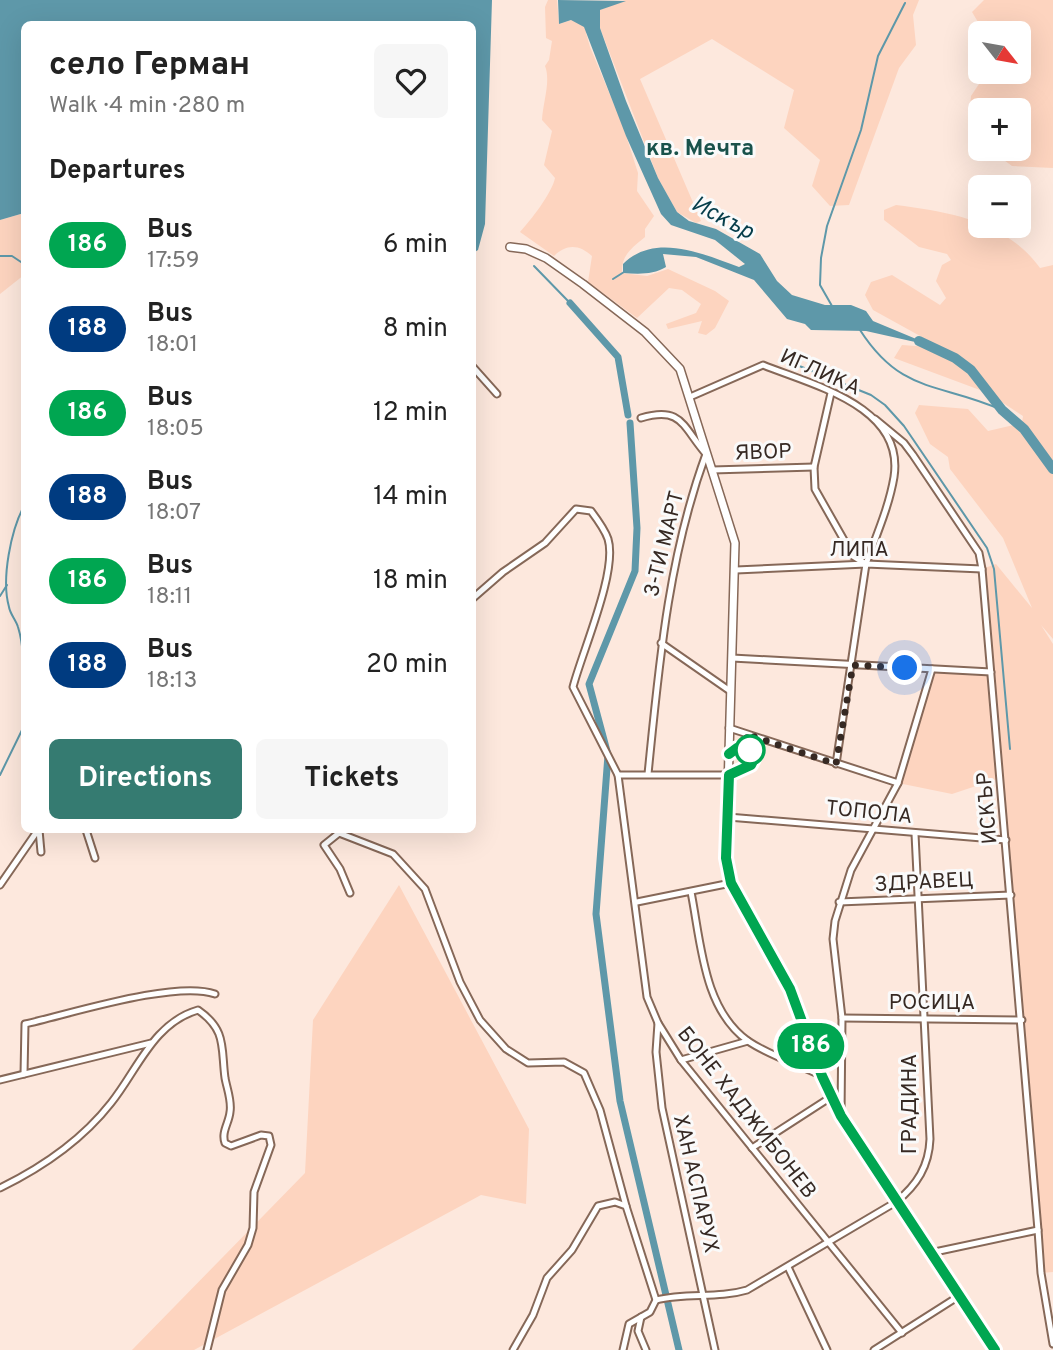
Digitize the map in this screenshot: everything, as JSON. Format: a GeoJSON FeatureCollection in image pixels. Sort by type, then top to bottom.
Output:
{"type":"FeatureCollection","features":[{"type":"Feature","properties":{"kind":"street"},"geometry":{"type":"LineString","coordinates":[[510,247],[526,249],[546,258],[645,332],[680,369],[735,543],[726,858],[731,883],[790,989],[822,1076],[841,1116],[995,1350]]}},
{"type":"Feature","properties":{"kind":"street","name":"ИГЛИКА"},"geometry":{"type":"LineString","coordinates":[[690,397],[763,365],[857,404],[876,419],[894,456],[894,475],[866,564],[853,665],[836,764]]}},
{"type":"Feature","properties":{"kind":"street"},"geometry":{"type":"LineString","coordinates":[[476,370],[497,394]]}},
{"type":"Feature","properties":{"kind":"street"},"geometry":{"type":"LineString","coordinates":[[831,393],[814,467],[814,481],[818,496],[853,556],[866,564]]}},
{"type":"Feature","properties":{"kind":"street"},"geometry":{"type":"LineString","coordinates":[[641,418],[661,412],[674,415],[706,454]]}},
{"type":"Feature","properties":{"kind":"street","name":"ИСКЪР"},"geometry":{"type":"LineString","coordinates":[[876,419],[913,455],[979,554],[982,569],[1022,1020],[1041,1273],[1053,1344]]}},
{"type":"Feature","properties":{"kind":"street","name":"3-ТИ МАРТ"},"geometry":{"type":"LineString","coordinates":[[648,774],[666,603],[706,454]]}},
{"type":"Feature","properties":{"kind":"street","name":"ЯВОР"},"geometry":{"type":"LineString","coordinates":[[712,470],[814,467]]}},
{"type":"Feature","properties":{"kind":"street","name":"БОНЕ ХАДЖИБОНЕВ"},"geometry":{"type":"LineString","coordinates":[[476,596],[503,572],[545,543],[576,509],[591,511],[608,538],[610,561],[573,687],[618,775],[637,902],[643,975],[657,1023],[681,1060],[901,1333]]}},
{"type":"Feature","properties":{"kind":"street","name":"ЛИПА"},"geometry":{"type":"LineString","coordinates":[[736,570],[866,564],[982,569]]}},
{"type":"Feature","properties":{"kind":"street"},"geometry":{"type":"LineString","coordinates":[[661,643],[730,691]]}},
{"type":"Feature","properties":{"kind":"street"},"geometry":{"type":"LineString","coordinates":[[732,658],[991,672]]}},
{"type":"Feature","properties":{"kind":"street"},"geometry":{"type":"LineString","coordinates":[[841,1116],[842,1018],[833,939],[839,902],[871,828],[898,783],[932,669]]}},
{"type":"Feature","properties":{"kind":"street"},"geometry":{"type":"LineString","coordinates":[[729,728],[898,783]]}},
{"type":"Feature","properties":{"kind":"street"},"geometry":{"type":"LineString","coordinates":[[618,775],[729,775]]}},
{"type":"Feature","properties":{"kind":"street","name":"ТОПОЛА"},"geometry":{"type":"LineString","coordinates":[[727,817],[915,834],[1006,839]]}},
{"type":"Feature","properties":{"kind":"street"},"geometry":{"type":"LineString","coordinates":[[0,885],[37,833]]}},
{"type":"Feature","properties":{"kind":"street"},"geometry":{"type":"LineString","coordinates":[[39,833],[41,852]]}},
{"type":"Feature","properties":{"kind":"street"},"geometry":{"type":"LineString","coordinates":[[87,833],[95,858]]}},
{"type":"Feature","properties":{"kind":"street"},"geometry":{"type":"LineString","coordinates":[[350,892],[340,869],[324,845],[339,833],[393,854],[425,889],[460,982],[480,1020],[506,1049],[527,1063],[564,1062],[583,1073],[600,1110],[626,1206],[656,1300],[650,1312],[629,1324],[623,1350]]}},
{"type":"Feature","properties":{"kind":"street","name":"ГРАДИНА"},"geometry":{"type":"LineString","coordinates":[[656,1300],[676,1295],[726,1296],[747,1290],[896,1202],[915,1183],[929,1153],[915,834]]}},
{"type":"Feature","properties":{"kind":"street"},"geometry":{"type":"LineString","coordinates":[[637,902],[731,883]]}},
{"type":"Feature","properties":{"kind":"street"},"geometry":{"type":"LineString","coordinates":[[691,892],[716,1003],[748,1041],[822,1076]]}},
{"type":"Feature","properties":{"kind":"street","name":"ЗДРАВЕЦ"},"geometry":{"type":"LineString","coordinates":[[839,902],[1011,895]]}},
{"type":"Feature","properties":{"kind":"street"},"geometry":{"type":"LineString","coordinates":[[24,1074],[25,1024],[144,996],[202,989],[215,994]]}},
{"type":"Feature","properties":{"kind":"street"},"geometry":{"type":"LineString","coordinates":[[0,1188],[44,1164],[91,1125],[111,1104],[151,1043],[187,1013],[198,1010],[206,1016],[221,1038],[225,1055],[225,1076],[231,1108],[222,1135],[225,1143],[231,1146],[261,1135],[269,1136],[271,1145],[254,1192],[253,1228],[248,1245],[222,1290],[207,1350]]}},
{"type":"Feature","properties":{"kind":"street","name":"РОСИЦА"},"geometry":{"type":"LineString","coordinates":[[842,1018],[1022,1020]]}},
{"type":"Feature","properties":{"kind":"street","name":"ХАН АСПАРУХ"},"geometry":{"type":"LineString","coordinates":[[657,1023],[656,1052],[662,1108],[715,1350]]}},
{"type":"Feature","properties":{"kind":"street"},"geometry":{"type":"LineString","coordinates":[[681,1060],[748,1041]]}},
{"type":"Feature","properties":{"kind":"street"},"geometry":{"type":"LineString","coordinates":[[0,1080],[151,1043]]}},
{"type":"Feature","properties":{"kind":"street"},"geometry":{"type":"LineString","coordinates":[[752,1148],[831,1097]]}},
{"type":"Feature","properties":{"kind":"street"},"geometry":{"type":"LineString","coordinates":[[513,1350],[533,1315],[547,1278],[572,1250],[591,1214],[606,1203],[626,1206]]}},
{"type":"Feature","properties":{"kind":"street"},"geometry":{"type":"LineString","coordinates":[[930,1253],[1038,1230]]}},
{"type":"Feature","properties":{"kind":"street"},"geometry":{"type":"LineString","coordinates":[[788,1266],[827,1350]]}},
{"type":"Feature","properties":{"kind":"street"},"geometry":{"type":"LineString","coordinates":[[874,1350],[959,1296]]}},
{"type":"Feature","properties":{"kind":"street"},"geometry":{"type":"LineString","coordinates":[[641,1317],[638,1331],[646,1350]]}},
{"type":"Feature","properties":{"kind":"shaded area"},"geometry":{"type":"Polygon","coordinates":[[[548,0],[557,0],[559,24],[590,14],[586,33],[590,47],[623,126],[638,173],[637,191],[654,216],[645,229],[645,237],[625,257],[622,273],[647,276],[668,269],[715,291],[729,301],[715,328],[706,335],[698,333],[702,321],[668,329],[666,324],[696,313],[701,304],[682,290],[669,288],[637,318],[588,282],[592,256],[587,252],[569,247],[554,256],[520,232],[546,199],[555,178],[544,165],[552,131],[542,120],[547,85],[545,66],[549,60],[552,41],[546,38],[545,7],[548,0]]]}},
{"type":"Feature","properties":{"kind":"shaded area"},"geometry":{"type":"Polygon","coordinates":[[[625,0],[919,0],[913,15],[916,45],[899,68],[849,205],[830,206],[812,186],[820,160],[784,128],[794,90],[712,39],[640,79],[701,221],[696,223],[677,212],[658,178],[600,28],[600,10],[625,0]]]}},
{"type":"Feature","properties":{"kind":"shaded area"},"geometry":{"type":"Polygon","coordinates":[[[984,0],[1053,0],[1053,168],[1012,166],[1005,161],[1031,161],[1031,98],[971,98],[979,84],[1031,84],[1031,21],[977,21],[972,12],[984,0]]]}},
{"type":"Feature","properties":{"kind":"shaded area"},"geometry":{"type":"Polygon","coordinates":[[[896,205],[937,211],[968,220],[968,238],[1009,238],[1040,268],[1053,265],[1053,639],[1041,625],[1053,644],[1053,1272],[1041,1273],[1000,778],[952,794],[898,783],[932,669],[991,672],[982,569],[996,564],[1032,608],[1003,538],[950,469],[948,457],[930,444],[915,413],[919,405],[968,409],[988,431],[1022,423],[1023,416],[988,393],[894,358],[902,345],[929,347],[931,342],[873,310],[865,295],[871,282],[892,275],[940,305],[946,298],[936,281],[942,265],[951,260],[947,254],[919,247],[884,220],[884,210],[896,205]]]}},
{"type":"Feature","properties":{"kind":"shaded area"},"geometry":{"type":"Polygon","coordinates":[[[21,214],[21,277],[0,294],[0,220],[21,214]]]}},
{"type":"Feature","properties":{"kind":"shaded area"},"geometry":{"type":"Polygon","coordinates":[[[399,885],[529,1129],[526,1204],[481,1195],[194,1350],[132,1350],[305,1173],[313,1020],[399,885]]]}},
{"type":"Feature","properties":{"kind":"water"},"geometry":{"type":"Polygon","coordinates":[[[0,0],[492,0],[485,224],[476,251],[476,21],[21,21],[21,214],[0,220],[0,0]]]}},
{"type":"Feature","properties":{"kind":"water"},"geometry":{"type":"Polygon","coordinates":[[[558,0],[626,1],[600,10],[600,28],[658,178],[677,212],[689,221],[716,229],[760,254],[777,281],[792,295],[825,305],[851,305],[866,311],[873,321],[933,346],[866,331],[811,330],[805,324],[787,319],[754,280],[696,257],[663,254],[666,267],[661,270],[623,273],[623,264],[636,254],[664,247],[695,252],[739,267],[745,264],[715,240],[671,225],[661,214],[626,136],[584,27],[571,20],[559,24],[558,0]]]}},
{"type":"Feature","properties":{"kind":"waterway"},"geometry":{"type":"LineString","coordinates":[[832,306],[820,285],[821,258],[827,226],[861,130],[878,56],[905,3]]}},
{"type":"Feature","properties":{"kind":"waterway"},"geometry":{"type":"LineString","coordinates":[[0,256],[12,256],[21,262]]}},
{"type":"Feature","properties":{"kind":"waterway"},"geometry":{"type":"LineString","coordinates":[[534,266],[570,303]]}},
{"type":"Feature","properties":{"kind":"waterway"},"geometry":{"type":"LineString","coordinates":[[613,279],[624,272]]}},
{"type":"Feature","properties":{"kind":"waterway"},"geometry":{"type":"LineString","coordinates":[[570,303],[618,357],[628,415]]}},
{"type":"Feature","properties":{"kind":"waterway"},"geometry":{"type":"LineString","coordinates":[[860,330],[891,366],[907,376],[923,384],[1002,410]]}},
{"type":"Feature","properties":{"kind":"waterway","name":"Искър"},"geometry":{"type":"LineString","coordinates":[[919,341],[955,358],[971,370],[1002,410],[1024,429],[1053,469]]}},
{"type":"Feature","properties":{"kind":"waterway"},"geometry":{"type":"LineString","coordinates":[[787,361],[871,395],[885,405],[904,426],[987,548],[994,569],[1010,749]]}},
{"type":"Feature","properties":{"kind":"waterway"},"geometry":{"type":"LineString","coordinates":[[630,423],[637,528],[635,571],[589,684],[608,755],[596,914],[620,1101],[679,1350]]}},
{"type":"Feature","properties":{"kind":"waterway"},"geometry":{"type":"LineString","coordinates":[[21,512],[11,541],[6,583],[10,610],[21,642]]}},
{"type":"Feature","properties":{"kind":"waterway"},"geometry":{"type":"LineString","coordinates":[[0,596],[7,585]]}},
{"type":"Feature","properties":{"kind":"waterway"},"geometry":{"type":"LineString","coordinates":[[0,775],[21,732]]}},
{"type":"Feature","properties":{"kind":"bus line","name":"186"},"geometry":{"type":"LineString","coordinates":[[729,754],[737,748],[744,748],[751,750],[755,757],[751,765],[729,775],[726,858],[731,883],[790,989],[822,1076],[841,1116],[995,1350]]}},
{"type":"Feature","properties":{"kind":"district","name":"кв. Мечта"},"geometry":{"type":"Point","coordinates":[700,149]}},
{"type":"Feature","properties":{"kind":"route"},"geometry":{"type":"LineString","coordinates":[[750,750],[746,734],[836,764],[853,665],[905,668]]}}]}
